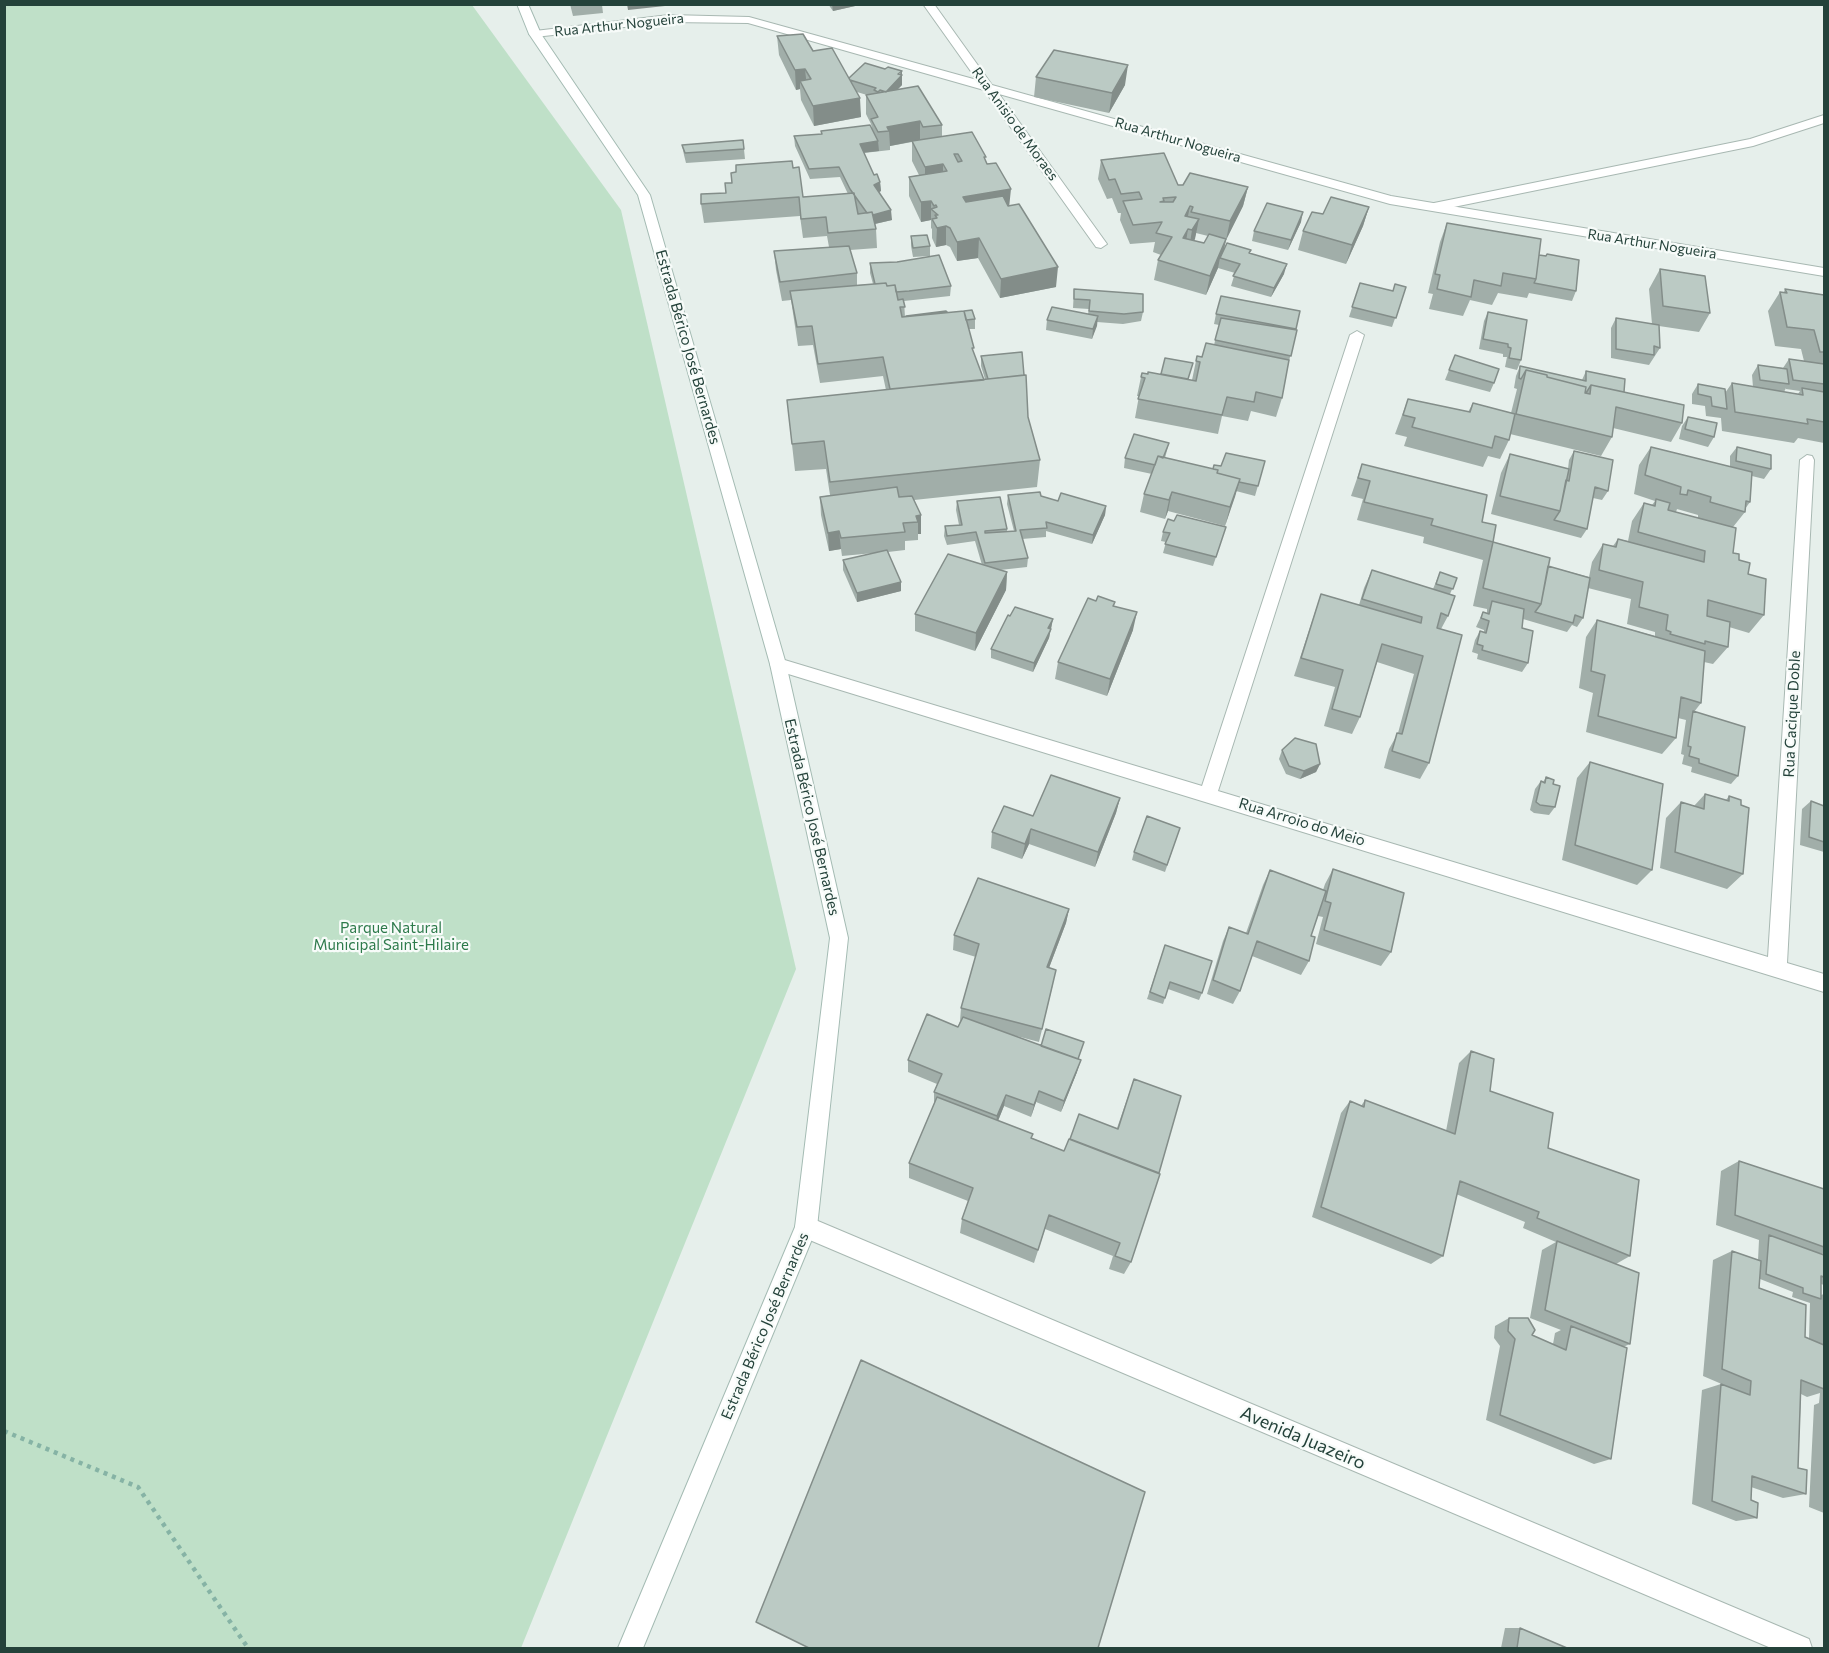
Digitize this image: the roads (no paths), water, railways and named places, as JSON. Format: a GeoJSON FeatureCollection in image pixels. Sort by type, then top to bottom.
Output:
{"type":"FeatureCollection","features":[{"type":"Feature","properties":{"kind":"street","name":"Estrada Bérico José Bernardes"},"geometry":{"type":"LineString","coordinates":[[522,4],[535,34],[644,195],[778,664],[839,938],[806,1227],[631,1648]]}},
{"type":"Feature","properties":{"kind":"street","name":"Rua Anisio de Moraes"},"geometry":{"type":"LineString","coordinates":[[928,4],[1101,244]]}},
{"type":"Feature","properties":{"kind":"street","name":"Rua Arthur Nogueira"},"geometry":{"type":"LineString","coordinates":[[535,34],[682,18],[739,19],[1390,200],[1824,272]]}},
{"type":"Feature","properties":{"kind":"street"},"geometry":{"type":"LineString","coordinates":[[1434,207],[1753,142],[1824,118]]}},
{"type":"Feature","properties":{"kind":"street"},"geometry":{"type":"LineString","coordinates":[[1208,793],[1357,335]]}},
{"type":"Feature","properties":{"kind":"street","name":"Rua Cacique Doble"},"geometry":{"type":"LineString","coordinates":[[1777,968],[1807,460]]}},
{"type":"Feature","properties":{"kind":"street","name":"Rua Arroio do Meio"},"geometry":{"type":"LineString","coordinates":[[778,664],[1208,793],[1824,983]]}},
{"type":"Feature","properties":{"kind":"street","name":"Avenida Juazeiro"},"geometry":{"type":"LineString","coordinates":[[806,1227],[1800,1648]]}},
{"type":"Feature","properties":{"kind":"park label","name":"Parque Natural Municipal Saint-Hilaire"},"geometry":{"type":"Point","coordinates":[391,936]}}]}
